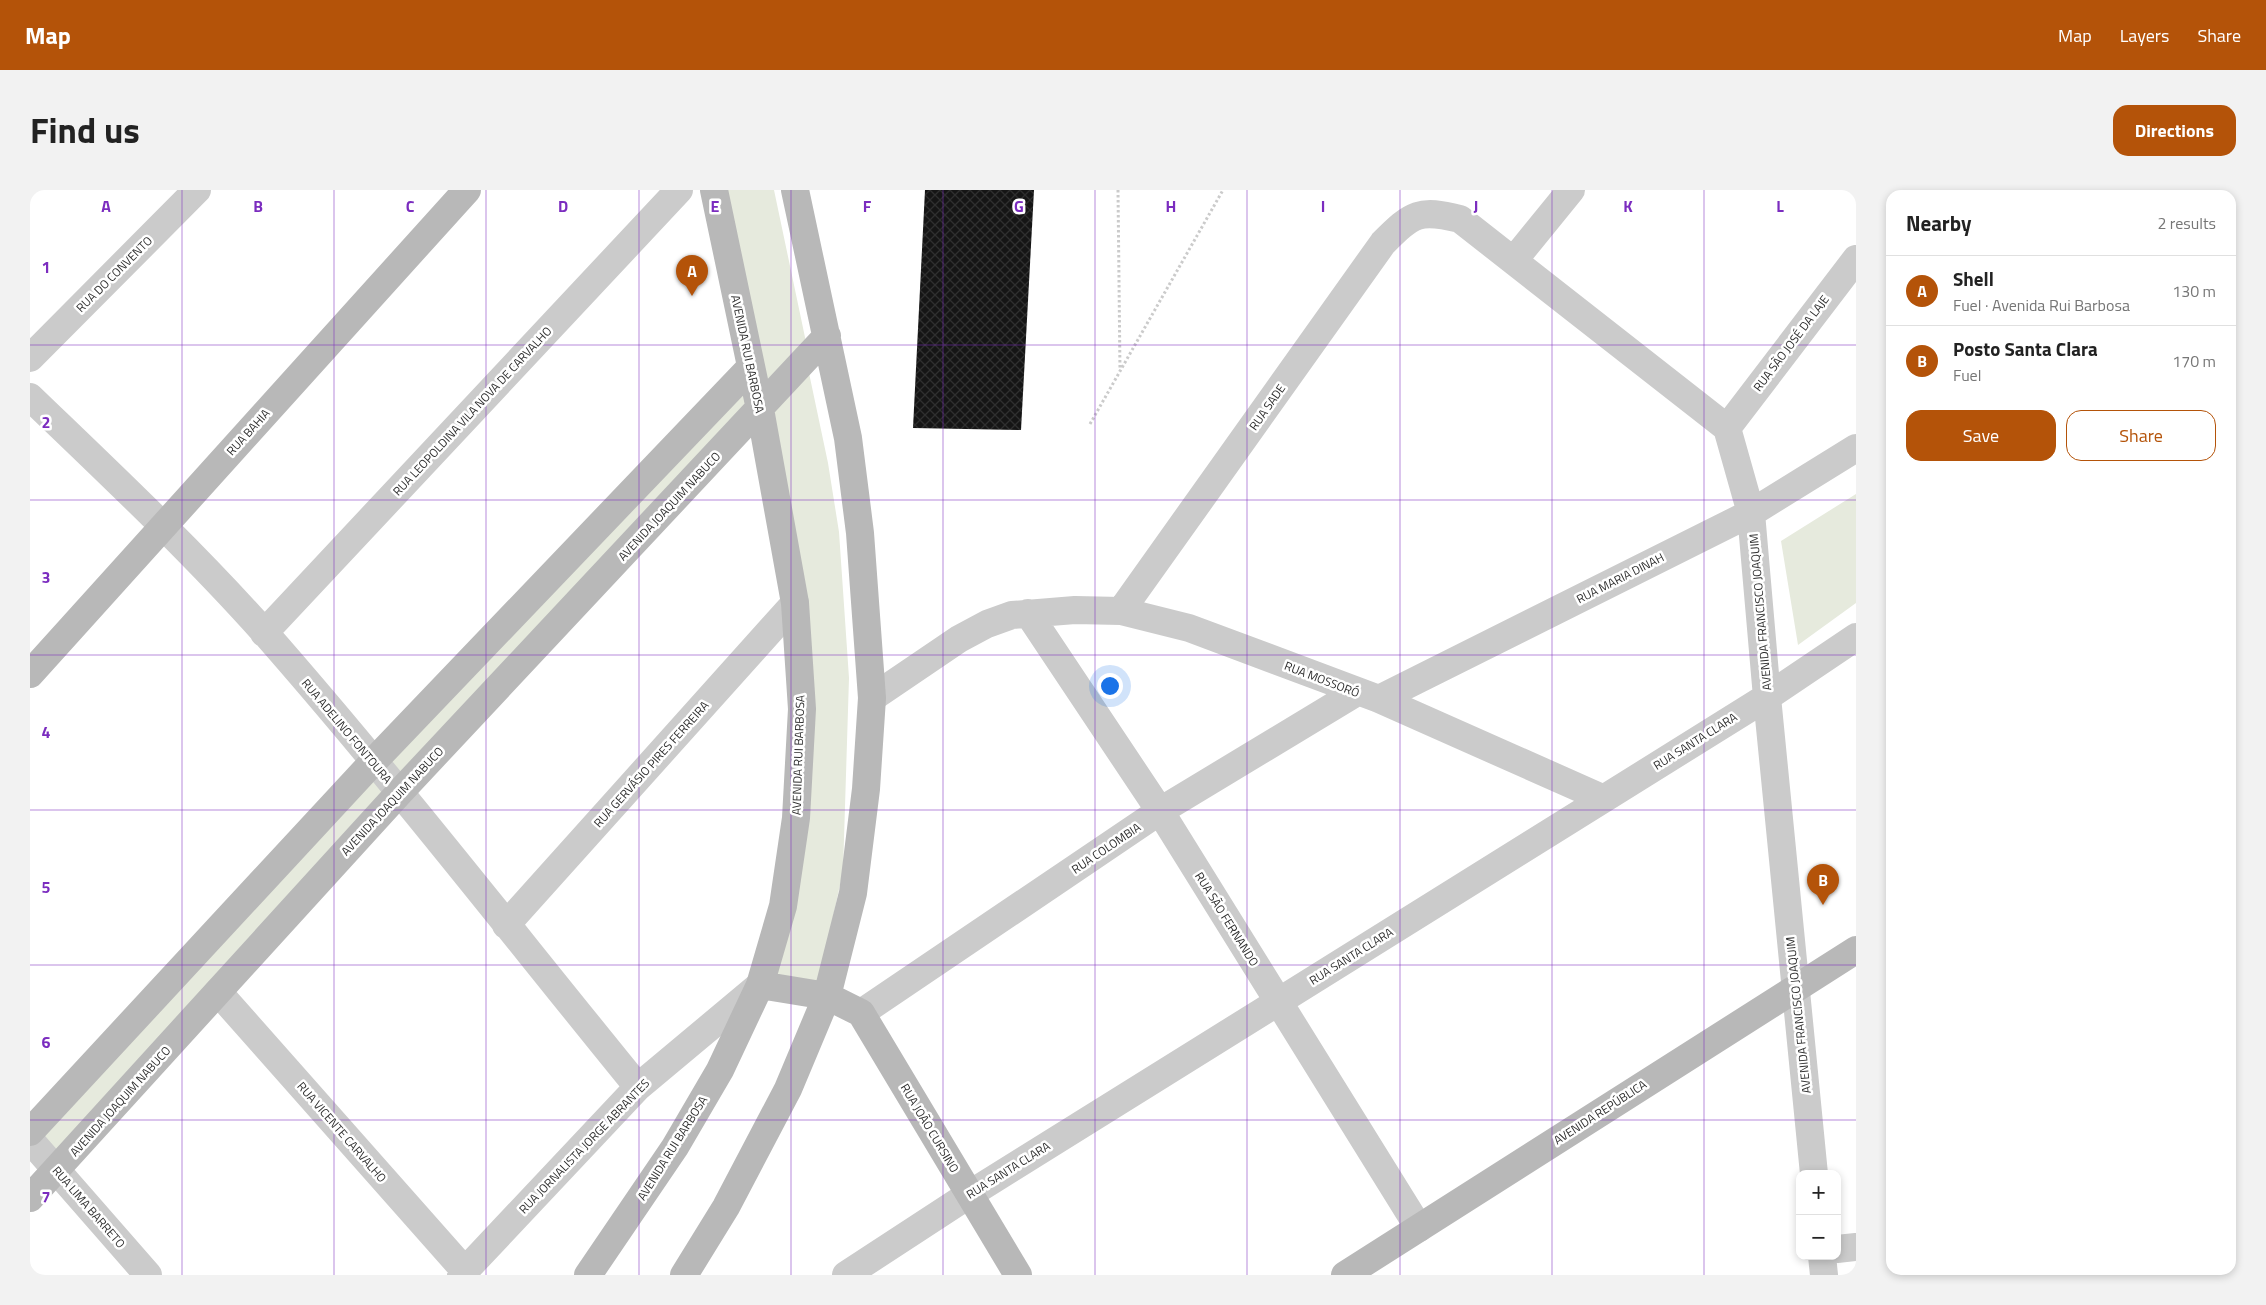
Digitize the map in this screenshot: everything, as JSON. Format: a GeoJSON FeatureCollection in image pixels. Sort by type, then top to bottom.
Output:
{"type":"FeatureCollection","features":[{"type":"Feature","properties":{"kind":"street","name":"RUA DO CONVENTO"},"geometry":{"type":"LineString","coordinates":[[30,358],[197,190]]}},
{"type":"Feature","properties":{"kind":"street","name":"RUA BAHIA"},"geometry":{"type":"LineString","coordinates":[[30,674],[467,190]]}},
{"type":"Feature","properties":{"kind":"street","name":"RUA LEOPOLDINA VILA NOVA DE CARVALHO"},"geometry":{"type":"LineString","coordinates":[[264,633],[680,190]]}},
{"type":"Feature","properties":{"kind":"street","name":"AVENIDA RUI BARBOSA"},"geometry":{"type":"LineString","coordinates":[[588,1275],[676,1146],[720,1070],[760,985],[783,906],[796,818],[802,709],[795,603],[760,409],[714,190]]}},
{"type":"Feature","properties":{"kind":"street"},"geometry":{"type":"LineString","coordinates":[[684,1275],[726,1206],[788,1089],[827,996],[853,893],[866,789],[872,698],[860,533],[848,438],[795,190]]}},
{"type":"Feature","properties":{"kind":"street"},"geometry":{"type":"LineString","coordinates":[[1570,190],[1514,260],[1727,428]]}},
{"type":"Feature","properties":{"kind":"street","name":"RUA SADE"},"geometry":{"type":"LineString","coordinates":[[1121,611],[1383,243],[1400,226],[1422,213],[1460,219],[1514,260]]}},
{"type":"Feature","properties":{"kind":"street","name":"RUA SÃO JOSÉ DA LAJE"},"geometry":{"type":"LineString","coordinates":[[1727,428],[1856,259]]}},
{"type":"Feature","properties":{"kind":"street","name":"AVENIDA JOAQUIM NABUCO"},"geometry":{"type":"LineString","coordinates":[[30,1198],[399,793],[827,336]]}},
{"type":"Feature","properties":{"kind":"street"},"geometry":{"type":"LineString","coordinates":[[30,1132],[373,762],[750,367]]}},
{"type":"Feature","properties":{"kind":"street","name":"RUA ADELINO FONTOURA"},"geometry":{"type":"LineString","coordinates":[[30,397],[164,525],[264,633],[399,793],[638,1086]]}},
{"type":"Feature","properties":{"kind":"street","name":"AVENIDA FRANCISCO JOAQUIM"},"geometry":{"type":"LineString","coordinates":[[1727,428],[1751,513],[1767,697],[1814,1170]]}},
{"type":"Feature","properties":{"kind":"street","name":"RUA MARIA DINAH"},"geometry":{"type":"LineString","coordinates":[[1368,696],[1751,513],[1856,448]]}},
{"type":"Feature","properties":{"kind":"street","name":"RUA GERVÁSIO PIRES FERREIRA"},"geometry":{"type":"LineString","coordinates":[[506,925],[795,603]]}},
{"type":"Feature","properties":{"kind":"street","name":"RUA MOSSORÓ"},"geometry":{"type":"LineString","coordinates":[[872,698],[959,638],[987,624],[1028,613],[1075,610],[1121,611],[1189,628],[1368,696],[1602,798]]}},
{"type":"Feature","properties":{"kind":"street","name":"RUA SÃO FERNANDO"},"geometry":{"type":"LineString","coordinates":[[1028,613],[1160,811],[1419,1228]]}},
{"type":"Feature","properties":{"kind":"street","name":"RUA SANTA CLARA"},"geometry":{"type":"LineString","coordinates":[[846,1275],[970,1194],[1602,798],[1767,697],[1856,637]]}},
{"type":"Feature","properties":{"kind":"street","name":"RUA COLOMBIA"},"geometry":{"type":"LineString","coordinates":[[860,1013],[1160,811],[1368,696]]}},
{"type":"Feature","properties":{"kind":"street","name":"AVENIDA REPÚBLICA"},"geometry":{"type":"LineString","coordinates":[[1345,1275],[1795,987],[1856,950]]}},
{"type":"Feature","properties":{"kind":"street"},"geometry":{"type":"LineString","coordinates":[[760,985],[827,996],[860,1013]]}},
{"type":"Feature","properties":{"kind":"street","name":"RUA JORNALISTA JORGE ABRANTES"},"geometry":{"type":"LineString","coordinates":[[463,1273],[638,1086],[760,985]]}},
{"type":"Feature","properties":{"kind":"street","name":"RUA VICENTE CARVALHO"},"geometry":{"type":"LineString","coordinates":[[218,992],[463,1273]]}},
{"type":"Feature","properties":{"kind":"street","name":"RUA JOÃO CURSINO"},"geometry":{"type":"LineString","coordinates":[[860,1013],[1018,1275]]}},
{"type":"Feature","properties":{"kind":"street","name":"RUA LIMA BARRETO"},"geometry":{"type":"LineString","coordinates":[[30,1140],[148,1275]]}},
{"type":"Feature","properties":{"kind":"street"},"geometry":{"type":"LineString","coordinates":[[1841,1249],[1856,1247]]}},
{"type":"Feature","properties":{"kind":"street"},"geometry":{"type":"LineString","coordinates":[[1822,1260],[1824,1275]]}},
{"type":"Feature","properties":{"kind":"path"},"geometry":{"type":"LineString","coordinates":[[1118,190],[1120,372]]}},
{"type":"Feature","properties":{"kind":"path"},"geometry":{"type":"LineString","coordinates":[[1090,424],[1223,190]]}},
{"type":"Feature","properties":{"kind":"shaded area"},"geometry":{"type":"Polygon","coordinates":[[[720,190],[774,190],[806,342],[761,386],[720,190]]]}},
{"type":"Feature","properties":{"kind":"shaded area"},"geometry":{"type":"Polygon","coordinates":[[[750,370],[757,409],[400,785],[381,762],[750,370]]]}},
{"type":"Feature","properties":{"kind":"shaded area"},"geometry":{"type":"Polygon","coordinates":[[[809,373],[828,463],[839,532],[849,678],[843,871],[818,986],[772,975],[800,854],[769,411],[809,373]]]}},
{"type":"Feature","properties":{"kind":"shaded area"},"geometry":{"type":"Polygon","coordinates":[[[1856,494],[1856,603],[1798,645],[1781,541],[1856,494]]]}},
{"type":"Feature","properties":{"kind":"shaded area"},"geometry":{"type":"Polygon","coordinates":[[[373,765],[394,792],[56,1160],[35,1137],[373,765]]]}},
{"type":"Feature","properties":{"kind":"building"},"geometry":{"type":"Polygon","coordinates":[[[925,190],[1034,190],[1021,430],[913,428],[925,190]]]}},
{"type":"Feature","properties":{"kind":"place","name":"Shell"},"geometry":{"type":"Point","coordinates":[692,296]}},
{"type":"Feature","properties":{"kind":"place","name":"Posto Santa Clara"},"geometry":{"type":"Point","coordinates":[1823,905]}}]}
